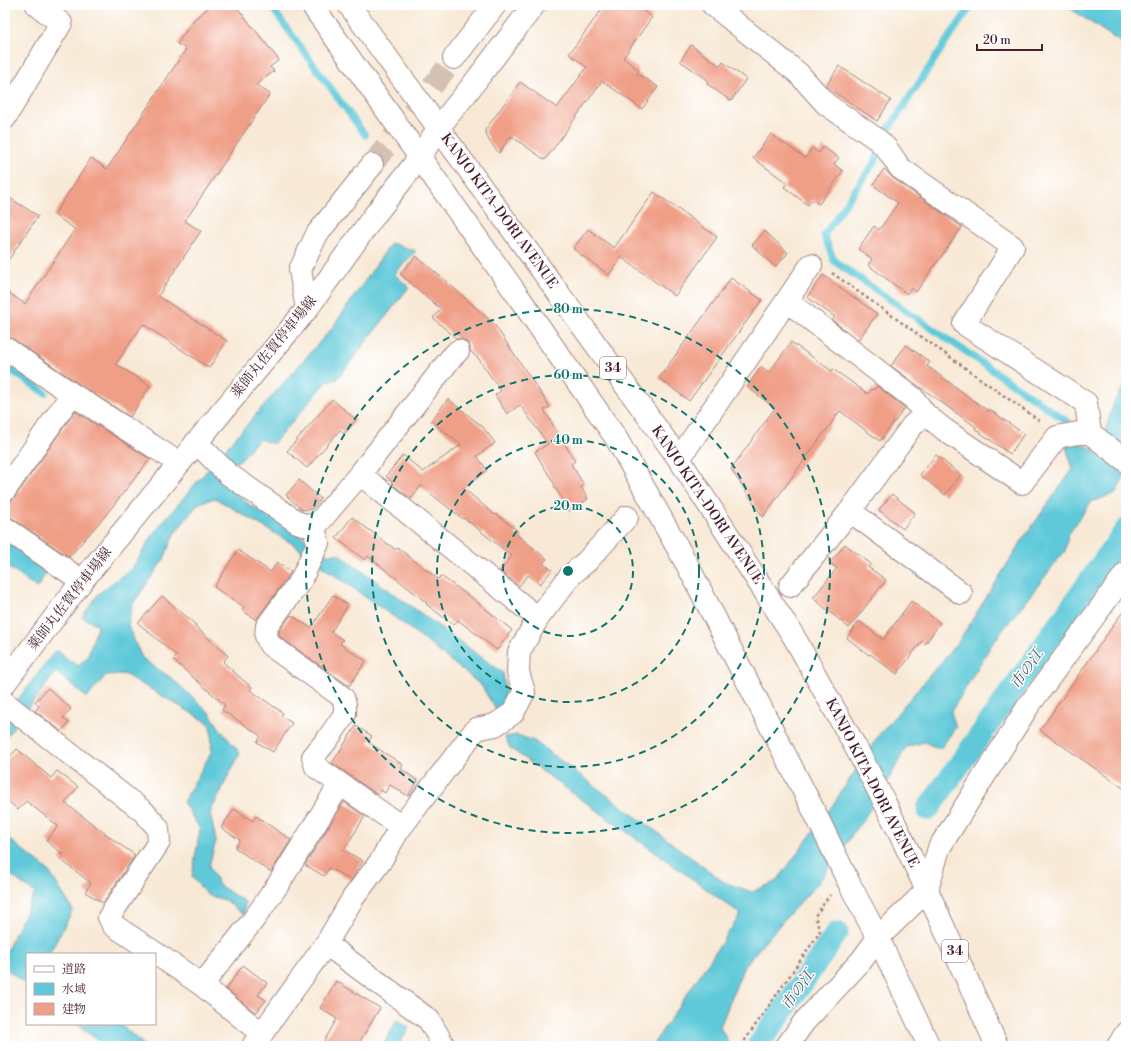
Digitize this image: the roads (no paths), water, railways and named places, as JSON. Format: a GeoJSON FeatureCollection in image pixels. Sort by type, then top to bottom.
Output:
{"type":"FeatureCollection","features":[{"type":"Feature","properties":{"kind":"main road"},"geometry":{"type":"LineString","coordinates":[[5,118],[61,23],[37,5]]}},
{"type":"Feature","properties":{"kind":"main road","name":"34"},"geometry":{"type":"LineString","coordinates":[[312,5],[530,312],[616,438],[689,568],[878,938],[929,1046]]}},
{"type":"Feature","properties":{"kind":"main road","name":"KANJO KITA-DORI AVENUE"},"geometry":{"type":"LineString","coordinates":[[349,5],[679,459],[794,637],[856,746],[884,801],[927,890],[997,1046]]}},
{"type":"Feature","properties":{"kind":"main road"},"geometry":{"type":"LineString","coordinates":[[454,58],[495,5]]}},
{"type":"Feature","properties":{"kind":"main road","name":"薬師丸佐賀停車場線"},"geometry":{"type":"LineString","coordinates":[[5,683],[82,581],[307,309],[374,216],[420,157],[439,127],[534,5]]}},
{"type":"Feature","properties":{"kind":"main road"},"geometry":{"type":"LineString","coordinates":[[713,5],[798,73],[826,104],[883,144],[900,168],[1013,247],[964,324],[1086,403],[1077,436],[1022,483],[945,430],[925,414],[913,398],[787,302]]}},
{"type":"Feature","properties":{"kind":"main road"},"geometry":{"type":"LineString","coordinates":[[307,309],[300,270],[317,234],[372,165]]}},
{"type":"Feature","properties":{"kind":"main road"},"geometry":{"type":"LineString","coordinates":[[679,459],[787,302],[819,267]]}},
{"type":"Feature","properties":{"kind":"main road"},"geometry":{"type":"LineString","coordinates":[[5,348],[72,394],[179,463]]}},
{"type":"Feature","properties":{"kind":"main road"},"geometry":{"type":"LineString","coordinates":[[398,831],[396,823],[316,767],[313,757],[345,714],[345,704],[343,698],[270,645],[266,636],[267,626],[301,580],[308,564],[316,536],[360,474],[458,351]]}},
{"type":"Feature","properties":{"kind":"main road"},"geometry":{"type":"LineString","coordinates":[[5,490],[72,394]]}},
{"type":"Feature","properties":{"kind":"main road"},"geometry":{"type":"LineString","coordinates":[[790,586],[850,511],[912,426],[925,414]]}},
{"type":"Feature","properties":{"kind":"main road"},"geometry":{"type":"LineString","coordinates":[[1077,436],[1126,461]]}},
{"type":"Feature","properties":{"kind":"main road"},"geometry":{"type":"LineString","coordinates":[[196,442],[228,474],[316,536]]}},
{"type":"Feature","properties":{"kind":"main road"},"geometry":{"type":"LineString","coordinates":[[360,474],[528,610]]}},
{"type":"Feature","properties":{"kind":"main road"},"geometry":{"type":"LineString","coordinates":[[850,511],[961,593]]}},
{"type":"Feature","properties":{"kind":"main road"},"geometry":{"type":"LineString","coordinates":[[156,954],[202,985],[257,1040],[326,944],[354,898],[380,862],[398,831],[476,729],[495,725],[513,713],[524,692],[518,672],[519,652],[538,618],[571,575],[587,561],[627,517]]}},
{"type":"Feature","properties":{"kind":"main road"},"geometry":{"type":"LineString","coordinates":[[5,528],[82,581]]}},
{"type":"Feature","properties":{"kind":"main road"},"geometry":{"type":"LineString","coordinates":[[787,1046],[804,1022],[861,961],[878,938],[927,890],[939,848],[943,841],[1027,708],[1126,573]]}},
{"type":"Feature","properties":{"kind":"main road"},"geometry":{"type":"LineString","coordinates":[[5,702],[144,812],[158,828],[159,842],[109,917],[113,925],[155,953]]}},
{"type":"Feature","properties":{"kind":"main road"},"geometry":{"type":"LineString","coordinates":[[202,985],[254,919],[279,883],[340,784]]}},
{"type":"Feature","properties":{"kind":"main road"},"geometry":{"type":"LineString","coordinates":[[927,890],[950,909],[1010,1046]]}},
{"type":"Feature","properties":{"kind":"main road"},"geometry":{"type":"LineString","coordinates":[[326,944],[430,1020],[444,1046]]}},
{"type":"Feature","properties":{"kind":"main road"},"geometry":{"type":"LineString","coordinates":[[1118,1046],[1126,1033]]}},
{"type":"Feature","properties":{"kind":"water"},"geometry":{"type":"Polygon","coordinates":[[[1065,5],[1126,5],[1126,46],[1065,5]]]}},
{"type":"Feature","properties":{"kind":"water"},"geometry":{"type":"Polygon","coordinates":[[[391,243],[416,251],[394,274],[409,287],[337,379],[327,381],[273,444],[259,439],[240,460],[233,463],[220,480],[251,506],[276,519],[326,554],[339,554],[503,673],[506,703],[496,710],[481,685],[404,624],[293,544],[215,498],[199,503],[174,534],[164,559],[132,605],[128,626],[142,658],[171,678],[209,712],[220,729],[240,753],[210,813],[216,841],[209,866],[219,885],[245,902],[244,915],[225,900],[207,895],[192,877],[200,829],[183,802],[211,753],[212,735],[209,723],[124,674],[106,675],[87,698],[56,672],[5,738],[5,716],[56,650],[77,666],[87,658],[98,625],[82,617],[99,593],[133,567],[156,530],[333,327],[391,243]]]}},
{"type":"Feature","properties":{"kind":"water"},"geometry":{"type":"Polygon","coordinates":[[[1126,383],[1126,448],[1105,432],[1114,402],[1126,383]]]}},
{"type":"Feature","properties":{"kind":"water"},"geometry":{"type":"Polygon","coordinates":[[[1070,442],[1089,447],[1125,474],[1116,493],[1091,502],[1068,535],[1065,551],[992,644],[951,712],[956,727],[940,749],[924,742],[906,747],[894,770],[863,820],[818,883],[744,966],[720,1027],[728,1042],[725,1046],[652,1046],[741,914],[510,748],[505,737],[517,735],[534,741],[724,882],[752,892],[777,881],[832,806],[879,735],[959,641],[1025,536],[1073,469],[1066,447],[1070,442]]]}},
{"type":"Feature","properties":{"kind":"water"},"geometry":{"type":"Polygon","coordinates":[[[5,540],[47,571],[37,588],[5,565],[5,540]]]}},
{"type":"Feature","properties":{"kind":"water"},"geometry":{"type":"Polygon","coordinates":[[[5,836],[48,870],[73,910],[50,953],[26,953],[26,984],[5,968],[5,954],[35,893],[5,871],[5,836]]]}},
{"type":"Feature","properties":{"kind":"water"},"geometry":{"type":"Polygon","coordinates":[[[397,1020],[409,1028],[398,1046],[383,1046],[397,1020]]]}},
{"type":"Feature","properties":{"kind":"water"},"geometry":{"type":"Polygon","coordinates":[[[78,1025],[121,1025],[145,1046],[105,1046],[78,1025]]]}},
{"type":"Feature","properties":{"kind":"waterway"},"geometry":{"type":"LineString","coordinates":[[270,5],[365,135]]}},
{"type":"Feature","properties":{"kind":"waterway"},"geometry":{"type":"LineString","coordinates":[[972,5],[888,130],[876,160],[824,235],[834,261],[1068,422],[1072,431]]}},
{"type":"Feature","properties":{"kind":"waterway"},"geometry":{"type":"LineString","coordinates":[[5,366],[45,393]]}},
{"type":"Feature","properties":{"kind":"waterway","name":"市の江"},"geometry":{"type":"LineString","coordinates":[[928,809],[1126,530]]}},
{"type":"Feature","properties":{"kind":"waterway","name":"市の江"},"geometry":{"type":"LineString","coordinates":[[758,1046],[837,933]]}},
{"type":"Feature","properties":{"kind":"tunnel"},"geometry":{"type":"LineString","coordinates":[[372,165],[454,58]]}}]}
